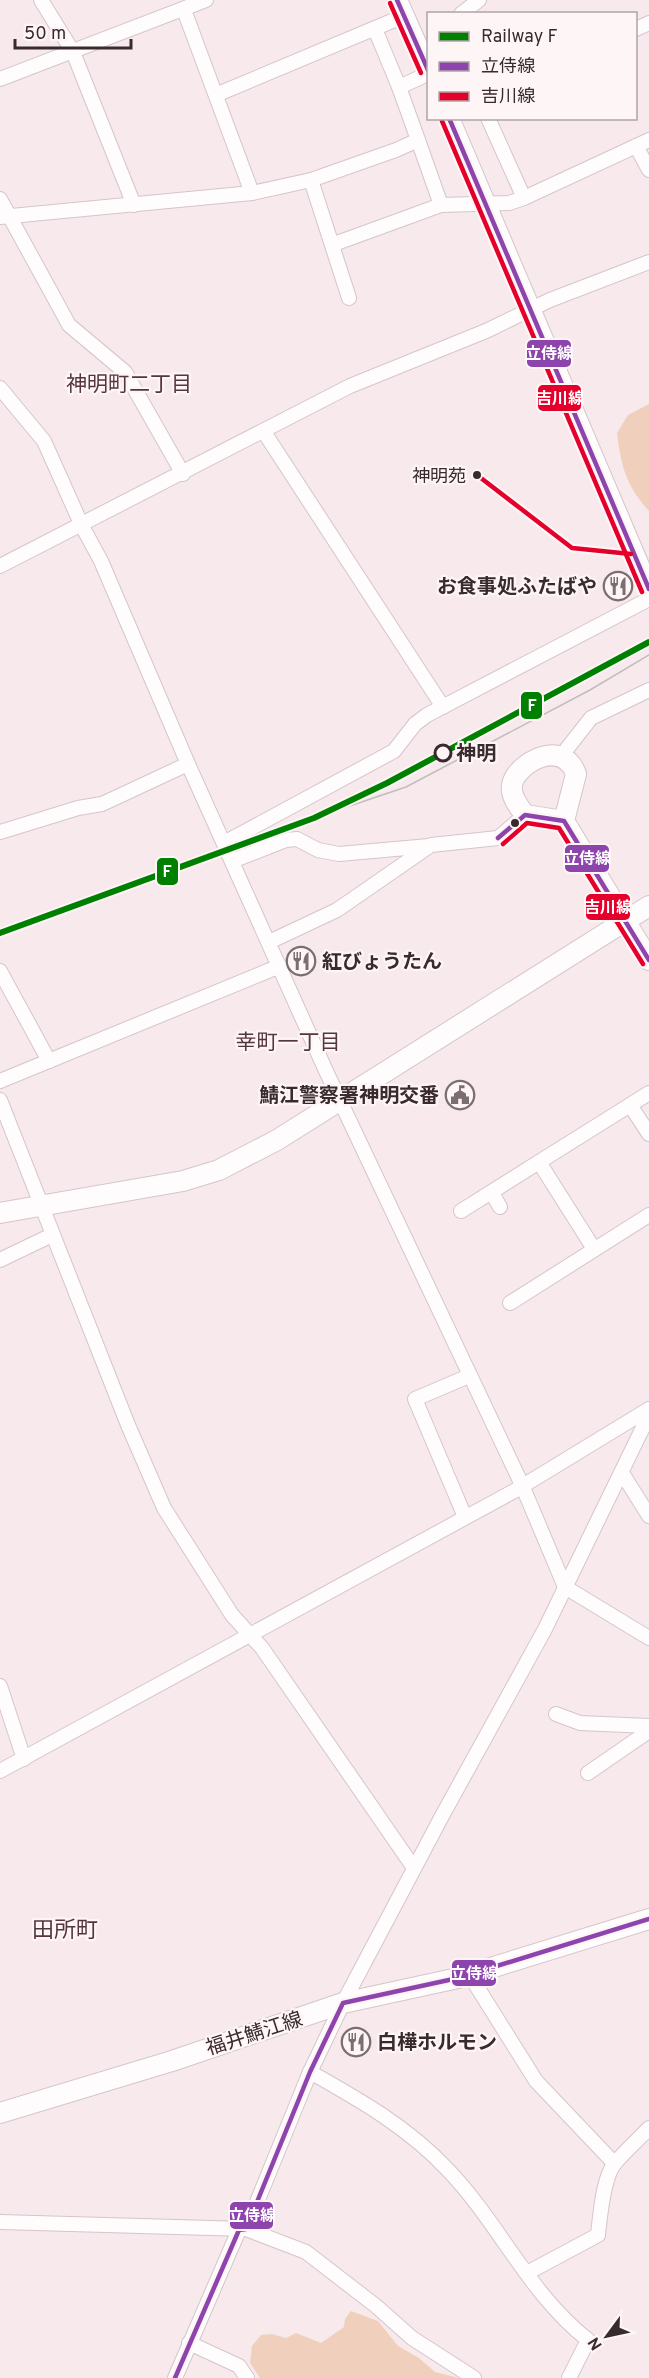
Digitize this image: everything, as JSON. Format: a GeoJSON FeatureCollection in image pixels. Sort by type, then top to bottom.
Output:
{"type":"FeatureCollection","features":[{"type":"Feature","properties":{"kind":"street"},"geometry":{"type":"LineString","coordinates":[[41,0],[73,52],[134,205]]}},
{"type":"Feature","properties":{"kind":"street"},"geometry":{"type":"LineString","coordinates":[[0,79],[206,0]]}},
{"type":"Feature","properties":{"kind":"street"},"geometry":{"type":"LineString","coordinates":[[464,12],[479,0]]}},
{"type":"Feature","properties":{"kind":"street"},"geometry":{"type":"LineString","coordinates":[[218,94],[375,29],[401,8],[422,37],[427,62]]}},
{"type":"Feature","properties":{"kind":"street"},"geometry":{"type":"LineString","coordinates":[[184,10],[218,94],[252,193]]}},
{"type":"Feature","properties":{"kind":"street"},"geometry":{"type":"LineString","coordinates":[[375,29],[399,87],[441,205]]}},
{"type":"Feature","properties":{"kind":"street"},"geometry":{"type":"LineString","coordinates":[[399,87],[427,73]]}},
{"type":"Feature","properties":{"kind":"street"},"geometry":{"type":"LineString","coordinates":[[450,120],[649,589]]}},
{"type":"Feature","properties":{"kind":"street"},"geometry":{"type":"LineString","coordinates":[[489,120],[524,198]]}},
{"type":"Feature","properties":{"kind":"street"},"geometry":{"type":"LineString","coordinates":[[4,216],[252,193],[311,180],[418,140]]}},
{"type":"Feature","properties":{"kind":"street"},"geometry":{"type":"LineString","coordinates":[[334,244],[441,205],[509,203],[643,143],[649,170]]}},
{"type":"Feature","properties":{"kind":"street"},"geometry":{"type":"LineString","coordinates":[[311,180],[334,244],[349,298]]}},
{"type":"Feature","properties":{"kind":"street"},"geometry":{"type":"LineString","coordinates":[[0,199],[4,216],[69,324],[125,372],[183,474]]}},
{"type":"Feature","properties":{"kind":"street"},"geometry":{"type":"LineString","coordinates":[[0,566],[82,526],[351,386],[531,311],[550,300],[649,262]]}},
{"type":"Feature","properties":{"kind":"street"},"geometry":{"type":"LineString","coordinates":[[0,388],[44,441],[82,526],[101,561],[188,764],[339,1100],[522,1485],[565,1587],[649,1638]]}},
{"type":"Feature","properties":{"kind":"street"},"geometry":{"type":"LineString","coordinates":[[264,432],[443,707]]}},
{"type":"Feature","properties":{"kind":"street"},"geometry":{"type":"LineString","coordinates":[[224,843],[394,751],[415,724],[443,707],[649,599]]}},
{"type":"Feature","properties":{"kind":"street"},"geometry":{"type":"LineString","coordinates":[[562,755],[591,718],[649,690]]}},
{"type":"Feature","properties":{"kind":"street"},"geometry":{"type":"LineString","coordinates":[[564,821],[525,815],[515,800],[512,786],[516,774],[552,753],[562,755],[573,767],[576,778],[564,821],[649,960]]}},
{"type":"Feature","properties":{"kind":"street"},"geometry":{"type":"LineString","coordinates":[[0,832],[78,808],[102,804],[188,764]]}},
{"type":"Feature","properties":{"kind":"street"},"geometry":{"type":"LineString","coordinates":[[232,861],[286,840],[297,839],[318,850],[339,854],[498,838],[525,815]]}},
{"type":"Feature","properties":{"kind":"street"},"geometry":{"type":"LineString","coordinates":[[269,942],[337,910],[432,846]]}},
{"type":"Feature","properties":{"kind":"street"},"geometry":{"type":"LineString","coordinates":[[0,1213],[183,1181],[219,1170],[277,1140],[649,906]]}},
{"type":"Feature","properties":{"kind":"street"},"geometry":{"type":"LineString","coordinates":[[0,1081],[280,966]]}},
{"type":"Feature","properties":{"kind":"street"},"geometry":{"type":"LineString","coordinates":[[0,971],[49,1061]]}},
{"type":"Feature","properties":{"kind":"street"},"geometry":{"type":"LineString","coordinates":[[461,1211],[649,1093]]}},
{"type":"Feature","properties":{"kind":"street"},"geometry":{"type":"LineString","coordinates":[[0,1100],[128,1425],[164,1508],[232,1615],[249,1633],[414,1868]]}},
{"type":"Feature","properties":{"kind":"street"},"geometry":{"type":"LineString","coordinates":[[630,1105],[649,1134]]}},
{"type":"Feature","properties":{"kind":"street"},"geometry":{"type":"LineString","coordinates":[[539,1162],[594,1249]]}},
{"type":"Feature","properties":{"kind":"street"},"geometry":{"type":"LineString","coordinates":[[492,1193],[500,1207]]}},
{"type":"Feature","properties":{"kind":"street"},"geometry":{"type":"LineString","coordinates":[[510,1303],[649,1215]]}},
{"type":"Feature","properties":{"kind":"street"},"geometry":{"type":"LineString","coordinates":[[0,1260],[52,1235]]}},
{"type":"Feature","properties":{"kind":"street"},"geometry":{"type":"LineString","coordinates":[[465,1517],[415,1399],[469,1376]]}},
{"type":"Feature","properties":{"kind":"street"},"geometry":{"type":"LineString","coordinates":[[0,1771],[465,1517],[649,1408]]}},
{"type":"Feature","properties":{"kind":"street"},"geometry":{"type":"LineString","coordinates":[[175,2378],[310,2072],[343,2003],[545,1629],[649,1415]]}},
{"type":"Feature","properties":{"kind":"street"},"geometry":{"type":"LineString","coordinates":[[622,1473],[649,1516]]}},
{"type":"Feature","properties":{"kind":"street"},"geometry":{"type":"LineString","coordinates":[[0,1686],[24,1759]]}},
{"type":"Feature","properties":{"kind":"street"},"geometry":{"type":"LineString","coordinates":[[555,1714],[580,1723],[649,1729]]}},
{"type":"Feature","properties":{"kind":"street"},"geometry":{"type":"LineString","coordinates":[[588,1773],[649,1729]]}},
{"type":"Feature","properties":{"kind":"street","name":"福井鯖江線"},"geometry":{"type":"LineString","coordinates":[[0,2113],[172,2061],[343,2003],[469,1974],[649,1919]]}},
{"type":"Feature","properties":{"kind":"street"},"geometry":{"type":"LineString","coordinates":[[469,1974],[536,2081],[614,2163]]}},
{"type":"Feature","properties":{"kind":"street"},"geometry":{"type":"LineString","coordinates":[[310,2072],[378,2109],[442,2164],[557,2314],[588,2340],[568,2378]]}},
{"type":"Feature","properties":{"kind":"street"},"geometry":{"type":"LineString","coordinates":[[527,2273],[598,2235],[609,2176],[614,2163],[629,2151],[649,2128]]}},
{"type":"Feature","properties":{"kind":"street"},"geometry":{"type":"LineString","coordinates":[[0,2222],[242,2230],[306,2252],[376,2306],[412,2338],[474,2378]]}},
{"type":"Feature","properties":{"kind":"street"},"geometry":{"type":"LineString","coordinates":[[189,2343],[239,2366],[247,2378]]}},
{"type":"Feature","properties":{"kind":"shaded area"},"geometry":{"type":"Polygon","coordinates":[[[649,404],[649,511],[635,493],[626,475],[620,456],[617,433],[628,415],[649,404]]]}},
{"type":"Feature","properties":{"kind":"shaded area"},"geometry":{"type":"Polygon","coordinates":[[[351,2311],[378,2321],[398,2346],[419,2358],[435,2372],[459,2378],[260,2378],[250,2363],[252,2346],[261,2335],[272,2334],[286,2338],[296,2333],[321,2343],[344,2327],[345,2319],[351,2311]]]}},
{"type":"Feature","properties":{"kind":"tram line"},"geometry":{"type":"LineString","coordinates":[[314,818],[406,787],[590,690],[649,655]]}},
{"type":"Feature","properties":{"kind":"rail line","name":"F"},"geometry":{"type":"LineString","coordinates":[[0,933],[314,818],[387,783],[649,642]]}},
{"type":"Feature","properties":{"kind":"transit line","name":"立侍線"},"geometry":{"type":"LineString","coordinates":[[397,0],[427,68]]}},
{"type":"Feature","properties":{"kind":"transit line","name":"吉川線"},"geometry":{"type":"LineString","coordinates":[[390,3],[421,73]]}},
{"type":"Feature","properties":{"kind":"transit line","name":"立侍線"},"geometry":{"type":"LineString","coordinates":[[450,120],[649,589]]}},
{"type":"Feature","properties":{"kind":"transit line","name":"吉川線"},"geometry":{"type":"LineString","coordinates":[[442,121],[642,592]]}},
{"type":"Feature","properties":{"kind":"transit line","name":"吉川線"},"geometry":{"type":"LineString","coordinates":[[477,475],[572,548],[631,554]]}},
{"type":"Feature","properties":{"kind":"transit line","name":"立侍線"},"geometry":{"type":"LineString","coordinates":[[498,838],[525,815],[564,821],[649,960]]}},
{"type":"Feature","properties":{"kind":"transit line","name":"吉川線"},"geometry":{"type":"LineString","coordinates":[[503,844],[527,823],[559,828],[643,964]]}},
{"type":"Feature","properties":{"kind":"transit line","name":"立侍線"},"geometry":{"type":"LineString","coordinates":[[175,2378],[239,2230],[246,2229],[310,2072],[343,2003],[458,1978],[649,1919]]}},
{"type":"Feature","properties":{"kind":"place","name":"神明苑"},"geometry":{"type":"Point","coordinates":[477,475]}},
{"type":"Feature","properties":{"kind":"place","name":"お食事処ふたばや"},"geometry":{"type":"Point","coordinates":[618,586]}},
{"type":"Feature","properties":{"kind":"place","name":"神明"},"geometry":{"type":"Point","coordinates":[443,753]}},
{"type":"Feature","properties":{"kind":"place","name":"紅びょうたん"},"geometry":{"type":"Point","coordinates":[301,961]}},
{"type":"Feature","properties":{"kind":"place","name":"鯖江警察署神明交番"},"geometry":{"type":"Point","coordinates":[460,1095]}},
{"type":"Feature","properties":{"kind":"place","name":"白樺ホルモン"},"geometry":{"type":"Point","coordinates":[356,2042]}},
{"type":"Feature","properties":{"kind":"district","name":"神明町二丁目"},"geometry":{"type":"Point","coordinates":[129,384]}},
{"type":"Feature","properties":{"kind":"district","name":"幸町一丁目"},"geometry":{"type":"Point","coordinates":[288,1042]}},
{"type":"Feature","properties":{"kind":"district","name":"田所町"},"geometry":{"type":"Point","coordinates":[65,1929]}}]}
